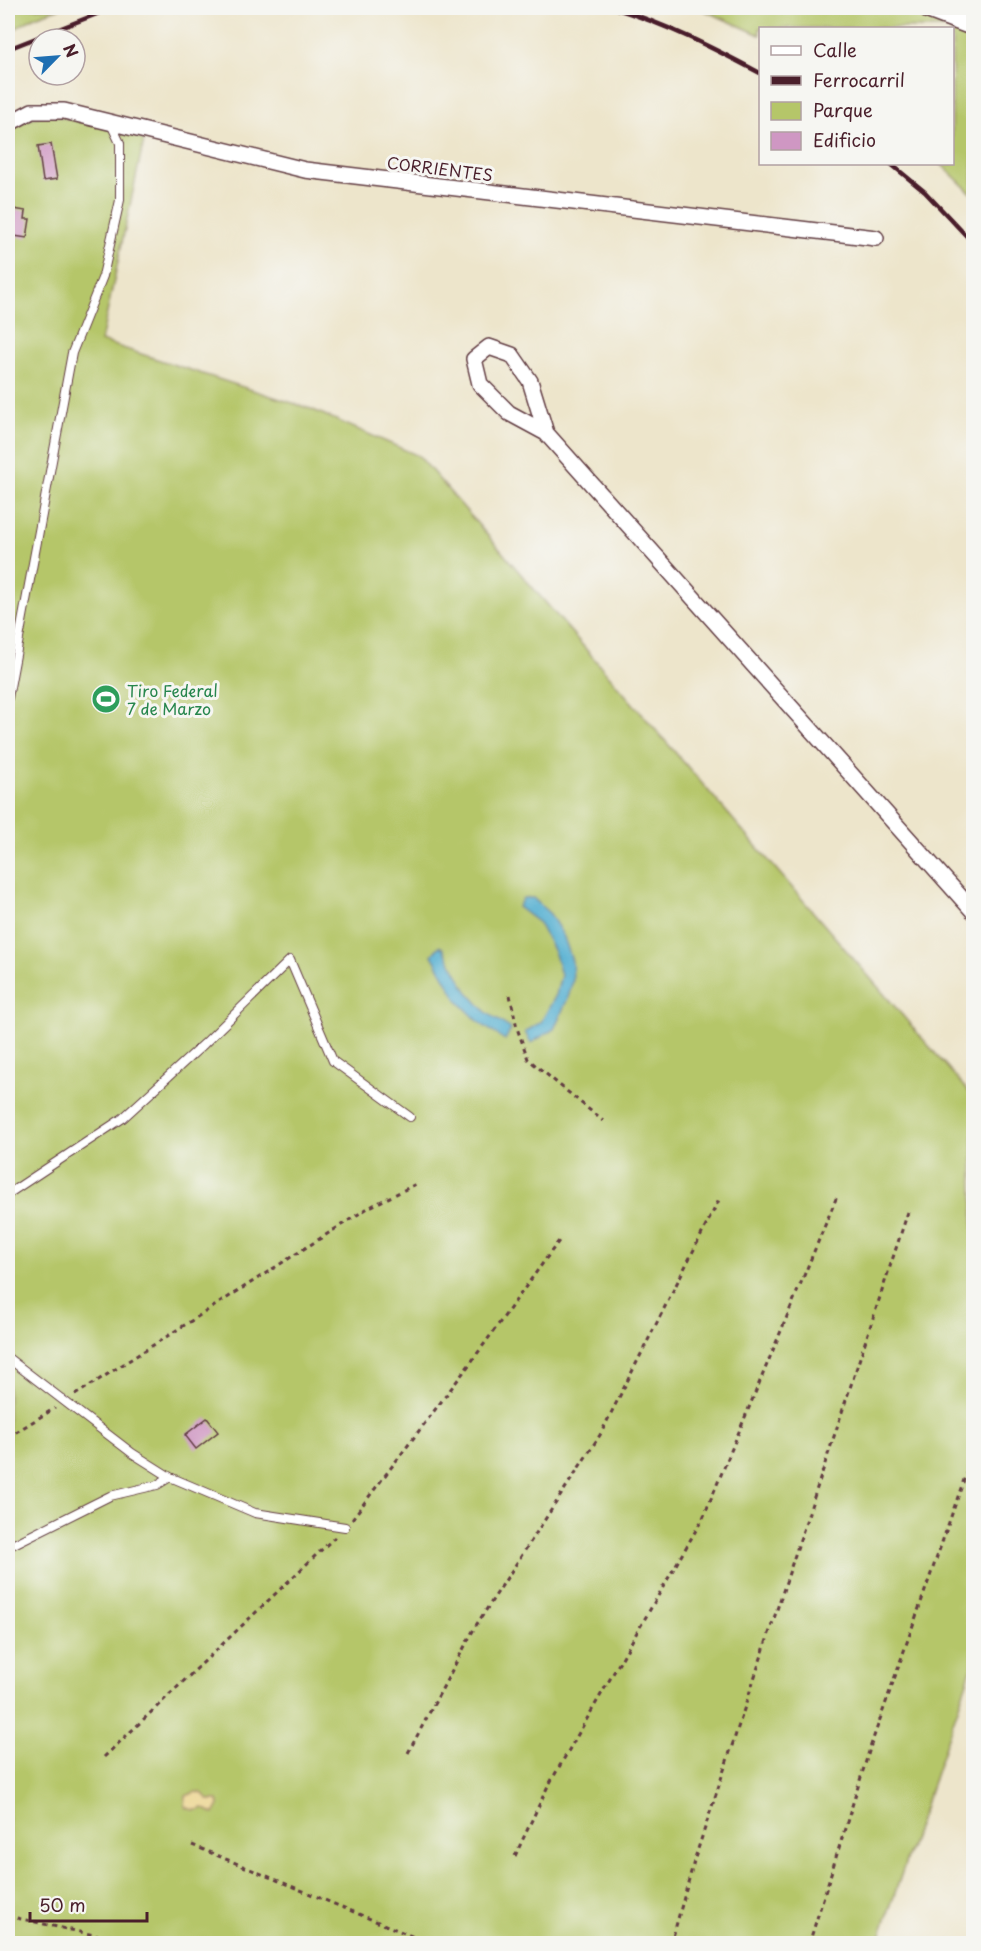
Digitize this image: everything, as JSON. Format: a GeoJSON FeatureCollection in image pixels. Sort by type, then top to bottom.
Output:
{"type":"FeatureCollection","features":[{"type":"Feature","properties":{"kind":"main road"},"geometry":{"type":"LineString","coordinates":[[929,8],[974,25]]}},
{"type":"Feature","properties":{"kind":"street","name":"CORRIENTES"},"geometry":{"type":"LineString","coordinates":[[8,124],[32,111],[63,111],[304,170],[876,238]]}},
{"type":"Feature","properties":{"kind":"street"},"geometry":{"type":"LineString","coordinates":[[546,433],[530,381],[512,355],[489,347],[474,359],[480,384],[509,413],[546,433],[974,912]]}},
{"type":"Feature","properties":{"kind":"lane"},"geometry":{"type":"LineString","coordinates":[[8,698],[72,353],[103,276],[120,200],[120,142],[111,122]]}},
{"type":"Feature","properties":{"kind":"lane"},"geometry":{"type":"LineString","coordinates":[[8,1194],[123,1118],[204,1044],[290,960],[333,1061],[410,1117]]}},
{"type":"Feature","properties":{"kind":"lane"},"geometry":{"type":"LineString","coordinates":[[8,1358],[132,1453],[171,1477],[255,1513],[345,1527]]}},
{"type":"Feature","properties":{"kind":"lane"},"geometry":{"type":"LineString","coordinates":[[8,1547],[110,1496],[157,1485],[171,1477]]}},
{"type":"Feature","properties":{"kind":"path"},"geometry":{"type":"LineString","coordinates":[[510,995],[517,1028],[528,1059],[603,1121]]}},
{"type":"Feature","properties":{"kind":"path"},"geometry":{"type":"LineString","coordinates":[[8,1437],[368,1208],[418,1183]]}},
{"type":"Feature","properties":{"kind":"path"},"geometry":{"type":"LineString","coordinates":[[515,1856],[547,1788],[703,1518],[838,1194]]}},
{"type":"Feature","properties":{"kind":"path"},"geometry":{"type":"LineString","coordinates":[[408,1753],[475,1627],[600,1435],[720,1198]]}},
{"type":"Feature","properties":{"kind":"path"},"geometry":{"type":"LineString","coordinates":[[671,1944],[698,1850],[909,1212]]}},
{"type":"Feature","properties":{"kind":"path"},"geometry":{"type":"LineString","coordinates":[[104,1757],[345,1527],[469,1365],[561,1238]]}},
{"type":"Feature","properties":{"kind":"path"},"geometry":{"type":"LineString","coordinates":[[809,1944],[871,1745],[974,1450]]}},
{"type":"Feature","properties":{"kind":"path"},"geometry":{"type":"LineString","coordinates":[[192,1845],[431,1944]]}},
{"type":"Feature","properties":{"kind":"path"},"geometry":{"type":"LineString","coordinates":[[8,1916],[134,1944]]}},
{"type":"Feature","properties":{"kind":"green space"},"geometry":{"type":"Polygon","coordinates":[[[8,8],[60,8],[35,17],[8,33],[8,8]]]}},
{"type":"Feature","properties":{"kind":"green space"},"geometry":{"type":"Polygon","coordinates":[[[699,8],[913,8],[973,32],[973,195],[942,165],[954,165],[954,27],[759,27],[759,35],[699,8]]]}},
{"type":"Feature","properties":{"kind":"green space"},"geometry":{"type":"Polygon","coordinates":[[[46,114],[122,130],[144,140],[101,341],[311,409],[419,456],[973,1097],[973,1664],[878,1943],[8,1943],[8,130],[28,119],[46,114]]]}},
{"type":"Feature","properties":{"kind":"sand"},"geometry":{"type":"Polygon","coordinates":[[[195,1792],[202,1793],[209,1800],[218,1800],[219,1805],[214,1814],[203,1808],[193,1810],[185,1807],[186,1796],[195,1792]]]}},
{"type":"Feature","properties":{"kind":"water"},"geometry":{"type":"Polygon","coordinates":[[[523,898],[533,898],[550,914],[564,937],[572,961],[573,980],[568,998],[554,1029],[531,1043],[525,1032],[541,1022],[556,995],[561,975],[555,954],[539,923],[518,907],[523,898]]]}},
{"type":"Feature","properties":{"kind":"water"},"geometry":{"type":"Polygon","coordinates":[[[439,946],[443,948],[467,991],[486,1012],[511,1029],[505,1040],[481,1024],[458,1001],[432,955],[439,946]]]}},
{"type":"Feature","properties":{"kind":"building"},"geometry":{"type":"Polygon","coordinates":[[[51,144],[57,179],[43,181],[38,146],[51,144]]]}},
{"type":"Feature","properties":{"kind":"building"},"geometry":{"type":"Polygon","coordinates":[[[8,208],[26,211],[25,219],[30,219],[27,238],[8,235],[8,208]]]}},
{"type":"Feature","properties":{"kind":"building"},"geometry":{"type":"Polygon","coordinates":[[[207,1418],[218,1432],[196,1449],[185,1435],[207,1418]]]}},
{"type":"Feature","properties":{"kind":"railway"},"geometry":{"type":"LineString","coordinates":[[8,49],[112,8]]}},
{"type":"Feature","properties":{"kind":"railway"},"geometry":{"type":"LineString","coordinates":[[614,8],[671,29],[759,72]]}},
{"type":"Feature","properties":{"kind":"railway"},"geometry":{"type":"LineString","coordinates":[[892,165],[925,192],[974,244]]}},
{"type":"Feature","properties":{"kind":"place","name":"Tiro Federal 7 de Marzo"},"geometry":{"type":"Point","coordinates":[106,699]}}]}
